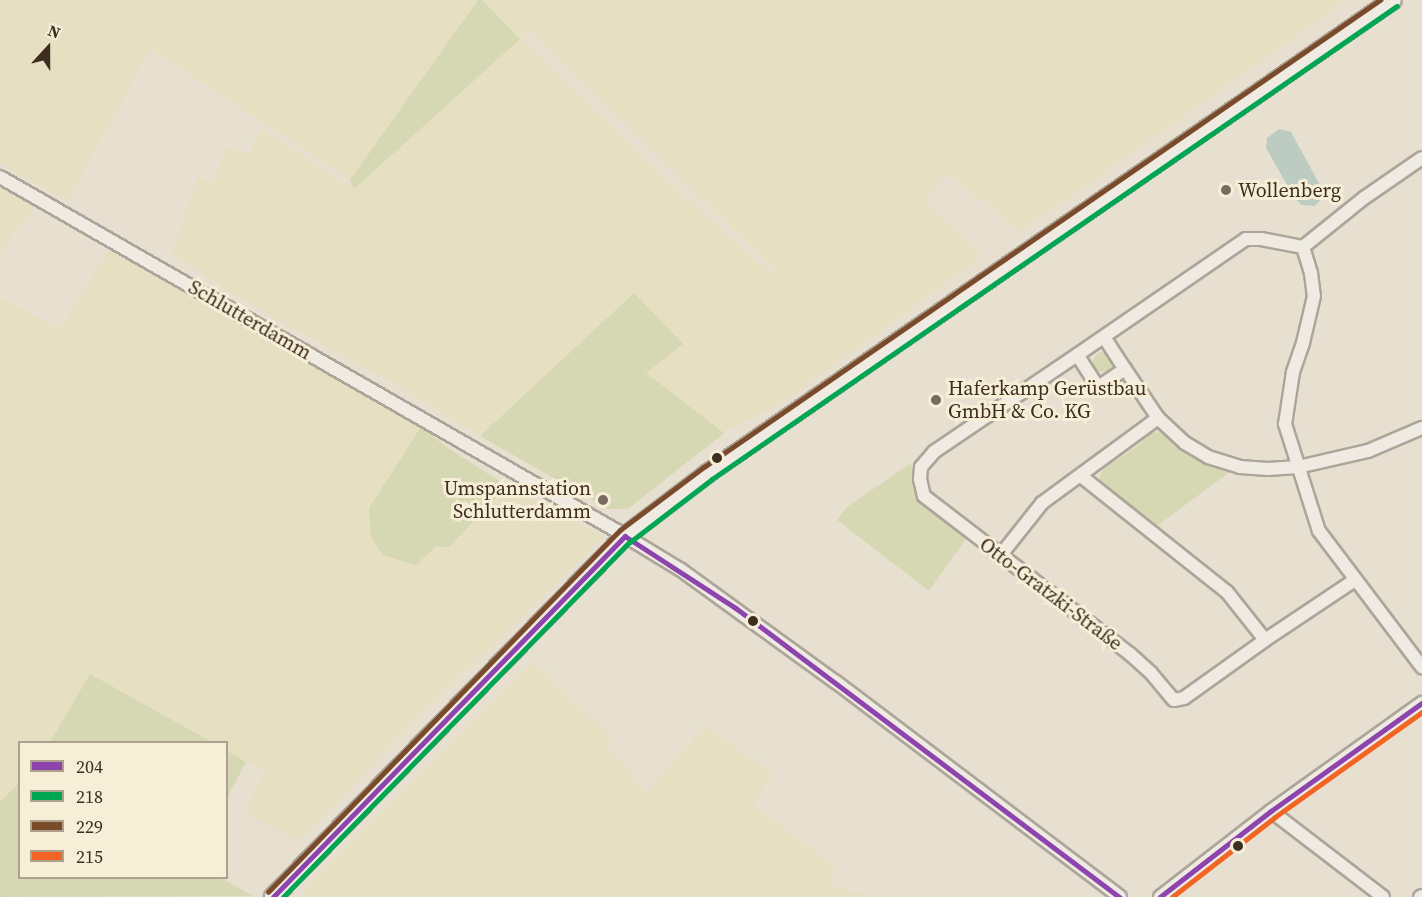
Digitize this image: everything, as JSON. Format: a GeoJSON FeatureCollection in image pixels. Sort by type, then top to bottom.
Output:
{"type":"FeatureCollection","features":[{"type":"Feature","properties":{"kind":"main road"},"geometry":{"type":"LineString","coordinates":[[273,897],[625,536],[708,473],[1393,0]]}},
{"type":"Feature","properties":{"kind":"street"},"geometry":{"type":"LineString","coordinates":[[1422,158],[1364,198],[1303,247],[1311,273],[1314,296],[1303,343],[1293,372],[1285,424],[1319,531],[1422,667]]}},
{"type":"Feature","properties":{"kind":"street","name":"Schlutterdamm"},"geometry":{"type":"LineString","coordinates":[[0,177],[625,536],[736,608],[1120,897]]}},
{"type":"Feature","properties":{"kind":"street","name":"Otto-Gratzki-Straße"},"geometry":{"type":"LineString","coordinates":[[1303,247],[1261,239],[1246,239],[934,452],[921,467],[920,479],[924,496],[1130,654],[1151,673],[1174,700],[1184,698],[1355,580]]}},
{"type":"Feature","properties":{"kind":"street"},"geometry":{"type":"LineString","coordinates":[[1104,337],[1158,418],[1185,443],[1208,457],[1240,467],[1268,470],[1298,467],[1368,451],[1420,434]]}},
{"type":"Feature","properties":{"kind":"street"},"geometry":{"type":"LineString","coordinates":[[1077,356],[1098,387],[1125,369]]}},
{"type":"Feature","properties":{"kind":"street"},"geometry":{"type":"LineString","coordinates":[[1000,556],[1042,503],[1158,418]]}},
{"type":"Feature","properties":{"kind":"street"},"geometry":{"type":"LineString","coordinates":[[1081,476],[1227,592],[1265,640]]}},
{"type":"Feature","properties":{"kind":"street"},"geometry":{"type":"LineString","coordinates":[[1160,897],[1271,811],[1422,703]]}},
{"type":"Feature","properties":{"kind":"street"},"geometry":{"type":"LineString","coordinates":[[1271,811],[1383,897]]}},
{"type":"Feature","properties":{"kind":"shaded area"},"geometry":{"type":"Polygon","coordinates":[[[0,0],[478,0],[350,180],[151,49],[67,201],[0,163],[0,0]]]}},
{"type":"Feature","properties":{"kind":"shaded area"},"geometry":{"type":"Polygon","coordinates":[[[482,0],[1347,0],[1019,233],[982,197],[978,200],[948,173],[923,199],[982,256],[786,400],[724,433],[645,373],[634,293],[480,436],[396,385],[236,296],[172,254],[198,177],[213,182],[225,147],[250,154],[261,129],[354,189],[520,39],[482,0]],[[530,30],[521,39],[711,221],[772,273],[775,271],[530,30]]]}},
{"type":"Feature","properties":{"kind":"shaded area"},"geometry":{"type":"Polygon","coordinates":[[[1279,129],[1291,132],[1321,187],[1322,198],[1315,206],[1301,205],[1294,197],[1266,148],[1267,138],[1279,129]]]}},
{"type":"Feature","properties":{"kind":"shaded area"},"geometry":{"type":"Polygon","coordinates":[[[0,188],[34,207],[0,254],[0,188]]]}},
{"type":"Feature","properties":{"kind":"shaded area"},"geometry":{"type":"Polygon","coordinates":[[[109,250],[421,427],[369,508],[435,547],[449,547],[507,486],[603,537],[418,718],[298,842],[245,813],[265,772],[228,752],[228,741],[210,741],[90,674],[51,741],[18,741],[18,784],[0,802],[0,297],[59,329],[109,250]]]}},
{"type":"Feature","properties":{"kind":"shaded area"},"geometry":{"type":"Polygon","coordinates":[[[533,661],[612,738],[606,746],[647,792],[705,725],[773,775],[753,806],[834,865],[831,886],[876,897],[305,897],[302,890],[533,661]]]}},
{"type":"Feature","properties":{"kind":"green space"},"geometry":{"type":"Polygon","coordinates":[[[478,0],[482,0],[520,39],[354,189],[350,180],[478,0]]]}},
{"type":"Feature","properties":{"kind":"green space"},"geometry":{"type":"Polygon","coordinates":[[[634,293],[683,344],[646,373],[724,433],[628,509],[608,509],[480,436],[634,293]]]}},
{"type":"Feature","properties":{"kind":"green space"},"geometry":{"type":"Polygon","coordinates":[[[1103,352],[1110,355],[1113,362],[1110,369],[1103,372],[1096,369],[1093,362],[1096,355],[1103,352]]]}},
{"type":"Feature","properties":{"kind":"green space"},"geometry":{"type":"Polygon","coordinates":[[[421,427],[445,446],[507,486],[449,547],[435,547],[416,565],[383,555],[371,537],[369,508],[421,427]]]}},
{"type":"Feature","properties":{"kind":"green space"},"geometry":{"type":"Polygon","coordinates":[[[1155,432],[1171,434],[1185,446],[1187,452],[1203,461],[1218,467],[1222,464],[1235,468],[1157,526],[1140,517],[1139,511],[1112,490],[1106,491],[1099,477],[1108,462],[1114,462],[1142,443],[1144,436],[1155,432]]]}},
{"type":"Feature","properties":{"kind":"green space"},"geometry":{"type":"Polygon","coordinates":[[[911,463],[920,498],[968,536],[929,591],[837,520],[847,507],[911,463]]]}},
{"type":"Feature","properties":{"kind":"green space"},"geometry":{"type":"Polygon","coordinates":[[[90,674],[210,741],[51,741],[90,674]]]}},
{"type":"Feature","properties":{"kind":"green space"},"geometry":{"type":"Polygon","coordinates":[[[228,752],[246,762],[228,796],[228,752]]]}},
{"type":"Feature","properties":{"kind":"green space"},"geometry":{"type":"Polygon","coordinates":[[[18,784],[18,879],[223,879],[253,896],[0,897],[0,802],[18,784]]]}},
{"type":"Feature","properties":{"kind":"transit line","name":"229"},"geometry":{"type":"LineString","coordinates":[[268,892],[620,530],[704,467],[1380,0]]}},
{"type":"Feature","properties":{"kind":"transit line","name":"218"},"geometry":{"type":"LineString","coordinates":[[283,897],[630,542],[712,479],[1397,6]]}},
{"type":"Feature","properties":{"kind":"transit line","name":"204"},"geometry":{"type":"LineString","coordinates":[[625,536],[736,608],[1120,897]]}},
{"type":"Feature","properties":{"kind":"transit line","name":"204"},"geometry":{"type":"LineString","coordinates":[[273,897],[625,536]]}},
{"type":"Feature","properties":{"kind":"transit line","name":"204"},"geometry":{"type":"LineString","coordinates":[[1160,897],[1271,811],[1422,703]]}},
{"type":"Feature","properties":{"kind":"transit line","name":"215"},"geometry":{"type":"LineString","coordinates":[[1172,897],[1275,817],[1422,712]]}},
{"type":"Feature","properties":{"kind":"place","name":"Wollenberg"},"geometry":{"type":"Point","coordinates":[1226,190]}},
{"type":"Feature","properties":{"kind":"place","name":"Haferkamp Gerüstbau GmbH & Co. KG"},"geometry":{"type":"Point","coordinates":[936,400]}},
{"type":"Feature","properties":{"kind":"place","name":"Umspannstation Schlutterdamm"},"geometry":{"type":"Point","coordinates":[603,500]}}]}
